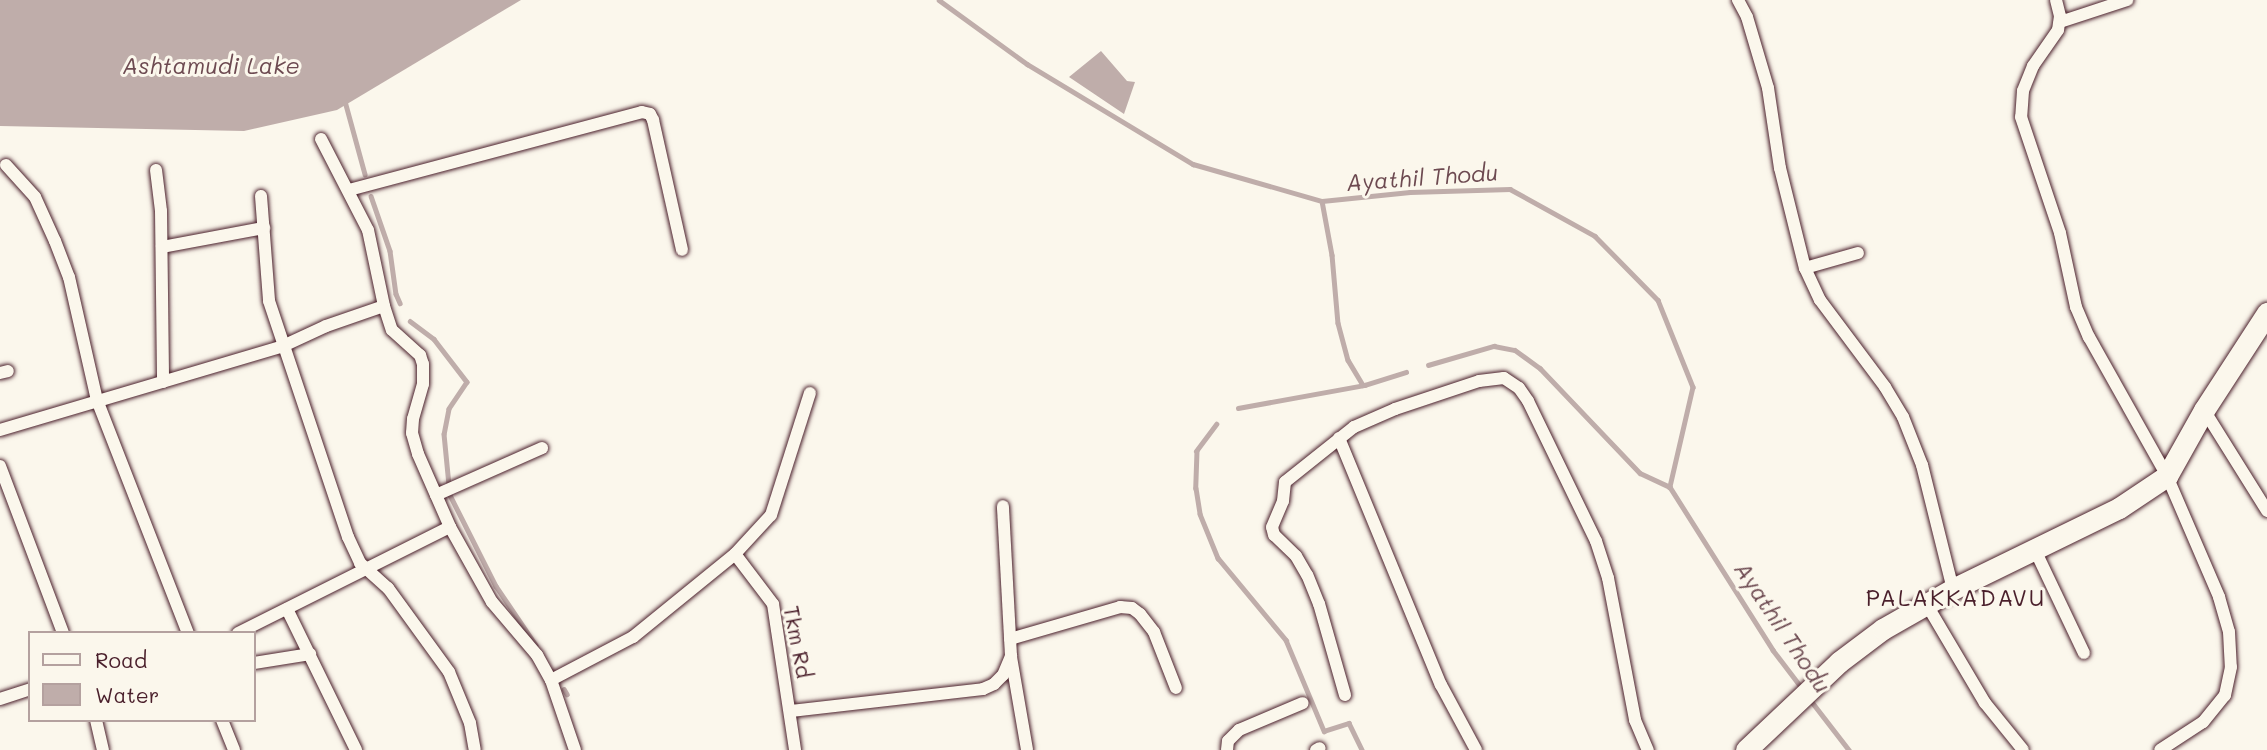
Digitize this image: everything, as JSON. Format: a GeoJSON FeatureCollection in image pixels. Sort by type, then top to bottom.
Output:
{"type":"FeatureCollection","features":[{"type":"Feature","properties":{"kind":"main road"},"geometry":{"type":"LineString","coordinates":[[1746,750],[1839,662],[1883,629],[1954,589],[2119,508],[2167,476],[2204,410],[2267,313]]}},
{"type":"Feature","properties":{"kind":"street"},"geometry":{"type":"LineString","coordinates":[[1738,0],[1747,17],[1768,89],[1780,169],[1805,268],[1820,300],[1885,387],[1903,417],[1923,465],[1954,589]]}},
{"type":"Feature","properties":{"kind":"street"},"geometry":{"type":"LineString","coordinates":[[2056,0],[2059,30],[2033,66],[2023,91],[2021,117],[2060,233],[2076,307],[2089,337],[2167,476],[2219,597],[2229,632],[2231,667],[2225,695],[2203,722],[2160,750]]}},
{"type":"Feature","properties":{"kind":"street"},"geometry":{"type":"LineString","coordinates":[[2060,22],[2127,0]]}},
{"type":"Feature","properties":{"kind":"street"},"geometry":{"type":"LineString","coordinates":[[349,190],[642,112],[649,114],[653,120],[682,250]]}},
{"type":"Feature","properties":{"kind":"street"},"geometry":{"type":"LineString","coordinates":[[321,139],[349,190],[372,243],[384,306],[392,330],[420,355],[423,363],[423,384],[412,433],[436,495],[450,527],[492,602],[537,655],[551,680],[575,750]]}},
{"type":"Feature","properties":{"kind":"street"},"geometry":{"type":"LineString","coordinates":[[6,165],[35,197],[69,277],[97,400],[186,631]]}},
{"type":"Feature","properties":{"kind":"street"},"geometry":{"type":"LineString","coordinates":[[156,170],[162,247],[163,382]]}},
{"type":"Feature","properties":{"kind":"street"},"geometry":{"type":"LineString","coordinates":[[261,196],[269,301],[348,537],[360,563],[388,588],[449,672],[470,723],[475,750]]}},
{"type":"Feature","properties":{"kind":"street"},"geometry":{"type":"LineString","coordinates":[[162,247],[264,228]]}},
{"type":"Feature","properties":{"kind":"street"},"geometry":{"type":"LineString","coordinates":[[1805,268],[1858,253]]}},
{"type":"Feature","properties":{"kind":"street"},"geometry":{"type":"LineString","coordinates":[[0,430],[283,346],[326,326],[384,306]]}},
{"type":"Feature","properties":{"kind":"street"},"geometry":{"type":"LineString","coordinates":[[1345,695],[1319,604],[1307,575],[1296,556],[1274,535],[1272,527],[1283,501],[1285,482],[1339,438],[1395,409],[1479,381],[1504,378],[1519,388],[1546,434],[1596,541],[1608,578],[1635,720],[1648,750]]}},
{"type":"Feature","properties":{"kind":"street"},"geometry":{"type":"LineString","coordinates":[[551,680],[633,637],[735,554],[771,515],[810,393]]}},
{"type":"Feature","properties":{"kind":"street"},"geometry":{"type":"LineString","coordinates":[[2204,410],[2267,511]]}},
{"type":"Feature","properties":{"kind":"street"},"geometry":{"type":"LineString","coordinates":[[1339,438],[1441,685],[1476,750]]}},
{"type":"Feature","properties":{"kind":"street"},"geometry":{"type":"LineString","coordinates":[[436,495],[542,448]]}},
{"type":"Feature","properties":{"kind":"street"},"geometry":{"type":"LineString","coordinates":[[0,466],[62,631]]}},
{"type":"Feature","properties":{"kind":"street"},"geometry":{"type":"LineString","coordinates":[[1003,506],[1011,656],[1027,750]]}},
{"type":"Feature","properties":{"kind":"street"},"geometry":{"type":"LineString","coordinates":[[242,631],[450,527]]}},
{"type":"Feature","properties":{"kind":"street"},"geometry":{"type":"LineString","coordinates":[[2035,550],[2084,653]]}},
{"type":"Feature","properties":{"kind":"street","name":"Tkm Rd"},"geometry":{"type":"LineString","coordinates":[[735,554],[773,604],[795,750]]}},
{"type":"Feature","properties":{"kind":"street"},"geometry":{"type":"LineString","coordinates":[[1927,605],[1985,704],[2023,750]]}},
{"type":"Feature","properties":{"kind":"street"},"geometry":{"type":"LineString","coordinates":[[1010,639],[1120,607],[1132,608],[1154,632],[1176,688]]}},
{"type":"Feature","properties":{"kind":"street"},"geometry":{"type":"LineString","coordinates":[[287,610],[356,750]]}},
{"type":"Feature","properties":{"kind":"street"},"geometry":{"type":"LineString","coordinates":[[256,663],[310,654]]}},
{"type":"Feature","properties":{"kind":"street"},"geometry":{"type":"LineString","coordinates":[[791,711],[983,689],[1003,675],[1011,656]]}},
{"type":"Feature","properties":{"kind":"street"},"geometry":{"type":"LineString","coordinates":[[0,699],[28,691]]}},
{"type":"Feature","properties":{"kind":"street"},"geometry":{"type":"LineString","coordinates":[[1227,750],[1228,741],[1239,730],[1303,703]]}},
{"type":"Feature","properties":{"kind":"street"},"geometry":{"type":"LineString","coordinates":[[96,722],[103,750]]}},
{"type":"Feature","properties":{"kind":"street"},"geometry":{"type":"LineString","coordinates":[[223,722],[234,750]]}},
{"type":"Feature","properties":{"kind":"water","name":"Ashtamudi Lake"},"geometry":{"type":"Polygon","coordinates":[[[0,0],[521,0],[337,110],[244,131],[0,126],[0,0]]]}},
{"type":"Feature","properties":{"kind":"water"},"geometry":{"type":"Polygon","coordinates":[[[1101,51],[1127,81],[1135,82],[1124,114],[1069,77],[1101,51]]]}},
{"type":"Feature","properties":{"kind":"waterway","name":"Ayathil Thodu"},"geometry":{"type":"LineString","coordinates":[[939,0],[1027,64],[1193,164],[1322,201],[1410,192],[1510,189],[1595,236],[1658,300],[1693,387],[1670,487],[1773,650],[1802,688]]}},
{"type":"Feature","properties":{"kind":"waterway"},"geometry":{"type":"LineString","coordinates":[[345,101],[365,174]]}},
{"type":"Feature","properties":{"kind":"waterway"},"geometry":{"type":"LineString","coordinates":[[371,196],[390,251],[396,294],[400,303]]}},
{"type":"Feature","properties":{"kind":"waterway"},"geometry":{"type":"LineString","coordinates":[[1322,201],[1332,255],[1338,323],[1348,360],[1363,385]]}},
{"type":"Feature","properties":{"kind":"waterway"},"geometry":{"type":"LineString","coordinates":[[410,321],[434,339],[467,382],[449,409],[444,434],[450,495],[496,586],[536,645]]}},
{"type":"Feature","properties":{"kind":"waterway"},"geometry":{"type":"LineString","coordinates":[[1428,365],[1494,346],[1515,350],[1540,368],[1640,473],[1670,487]]}},
{"type":"Feature","properties":{"kind":"waterway"},"geometry":{"type":"LineString","coordinates":[[1238,408],[1365,385],[1406,372]]}},
{"type":"Feature","properties":{"kind":"waterway"},"geometry":{"type":"LineString","coordinates":[[1217,424],[1197,451],[1196,488],[1200,514],[1218,558],[1286,640],[1324,731],[1349,723],[1362,750]]}},
{"type":"Feature","properties":{"kind":"waterway"},"geometry":{"type":"LineString","coordinates":[[564,689],[567,694]]}},
{"type":"Feature","properties":{"kind":"waterway","name":"Ayathil Thodu"},"geometry":{"type":"LineString","coordinates":[[1809,698],[1849,750]]}},
{"type":"Feature","properties":{"kind":"district","name":"PALAKKADAVU"},"geometry":{"type":"Point","coordinates":[1956,597]}}]}
